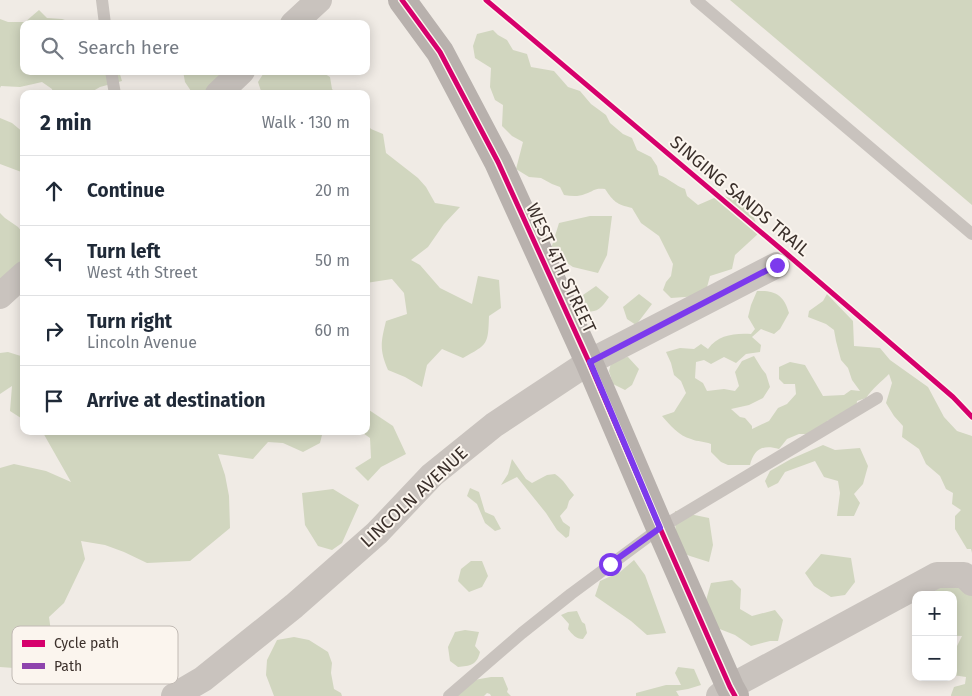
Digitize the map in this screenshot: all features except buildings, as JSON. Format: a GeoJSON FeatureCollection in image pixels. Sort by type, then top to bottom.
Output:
{"type":"FeatureCollection","features":[{"type":"Feature","properties":{"kind":"main road","name":"WEST 4TH STREET"},"geometry":{"type":"LineString","coordinates":[[402,0],[440,52],[498,162],[590,362],[728,693]]}},
{"type":"Feature","properties":{"kind":"street"},"geometry":{"type":"LineString","coordinates":[[297,20],[319,0]]}},
{"type":"Feature","properties":{"kind":"street"},"geometry":{"type":"LineString","coordinates":[[222,90],[238,75]]}},
{"type":"Feature","properties":{"kind":"street","name":"LINCOLN AVENUE"},"geometry":{"type":"LineString","coordinates":[[174,696],[203,679],[294,606],[377,533],[432,475],[494,425],[590,362],[777,265]]}},
{"type":"Feature","properties":{"kind":"street"},"geometry":{"type":"LineString","coordinates":[[0,296],[20,278]]}},
{"type":"Feature","properties":{"kind":"street"},"geometry":{"type":"LineString","coordinates":[[728,693],[938,575],[964,575],[972,583]]}},
{"type":"Feature","properties":{"kind":"lane"},"geometry":{"type":"LineString","coordinates":[[102,0],[104,20]]}},
{"type":"Feature","properties":{"kind":"lane"},"geometry":{"type":"LineString","coordinates":[[696,0],[972,234]]}},
{"type":"Feature","properties":{"kind":"lane"},"geometry":{"type":"LineString","coordinates":[[112,75],[114,90]]}},
{"type":"Feature","properties":{"kind":"lane"},"geometry":{"type":"LineString","coordinates":[[449,696],[522,632],[660,528],[877,398]]}},
{"type":"Feature","properties":{"kind":"green space"},"geometry":{"type":"Polygon","coordinates":[[[730,0],[972,0],[972,205],[730,0]]]}},
{"type":"Feature","properties":{"kind":"green space"},"geometry":{"type":"Polygon","coordinates":[[[39,10],[47,18],[65,20],[27,20],[39,10]]]}},
{"type":"Feature","properties":{"kind":"green space"},"geometry":{"type":"Polygon","coordinates":[[[0,19],[8,22],[20,22],[20,75],[120,75],[122,81],[95,90],[52,90],[42,82],[20,87],[1,86],[0,88],[0,19]]]}},
{"type":"Feature","properties":{"kind":"green space"},"geometry":{"type":"Polygon","coordinates":[[[493,30],[507,40],[513,50],[527,54],[531,67],[554,71],[568,87],[580,91],[591,104],[606,115],[610,123],[623,134],[632,138],[637,150],[651,157],[657,166],[659,175],[685,189],[687,196],[698,205],[721,195],[732,199],[748,199],[759,233],[735,255],[732,269],[710,276],[706,291],[699,296],[671,298],[663,290],[671,276],[673,264],[659,236],[641,223],[632,208],[616,202],[605,189],[596,189],[580,196],[564,195],[560,187],[541,178],[529,177],[516,169],[523,142],[512,136],[502,126],[503,105],[495,100],[490,87],[491,68],[475,58],[473,46],[477,34],[493,30]]]}},
{"type":"Feature","properties":{"kind":"green space"},"geometry":{"type":"Polygon","coordinates":[[[184,75],[236,75],[239,90],[190,90],[185,82],[184,75]]]}},
{"type":"Feature","properties":{"kind":"green space"},"geometry":{"type":"Polygon","coordinates":[[[262,75],[327,75],[330,77],[333,90],[261,90],[258,82],[262,75]]]}},
{"type":"Feature","properties":{"kind":"green space"},"geometry":{"type":"Polygon","coordinates":[[[0,118],[12,123],[20,130],[20,172],[0,164],[0,118]]]}},
{"type":"Feature","properties":{"kind":"green space"},"geometry":{"type":"Polygon","coordinates":[[[370,128],[383,134],[386,153],[418,178],[426,187],[435,203],[460,207],[444,224],[428,247],[411,260],[420,265],[440,288],[472,304],[478,276],[499,280],[501,308],[489,316],[488,333],[485,343],[463,358],[442,349],[427,365],[422,387],[388,370],[382,351],[386,321],[407,314],[404,293],[392,279],[370,282],[370,128]]]}},
{"type":"Feature","properties":{"kind":"green space"},"geometry":{"type":"Polygon","coordinates":[[[0,213],[20,229],[20,272],[0,294],[0,213]]]}},
{"type":"Feature","properties":{"kind":"green space"},"geometry":{"type":"Polygon","coordinates":[[[590,216],[612,216],[607,255],[598,273],[573,267],[550,252],[559,223],[590,216]]]}},
{"type":"Feature","properties":{"kind":"green space"},"geometry":{"type":"Polygon","coordinates":[[[596,286],[609,297],[599,309],[589,312],[578,311],[583,295],[596,286]]]}},
{"type":"Feature","properties":{"kind":"green space"},"geometry":{"type":"Polygon","coordinates":[[[757,291],[774,293],[784,302],[789,313],[780,329],[774,334],[761,329],[752,337],[761,345],[760,352],[746,354],[736,363],[724,357],[711,364],[704,360],[696,362],[695,378],[703,383],[707,391],[724,389],[735,391],[739,386],[735,372],[742,361],[754,356],[766,374],[770,387],[763,398],[749,405],[731,409],[740,417],[745,418],[752,426],[752,429],[769,421],[778,408],[787,404],[796,394],[795,384],[784,384],[779,379],[779,367],[790,362],[805,365],[823,396],[844,395],[851,390],[860,391],[852,380],[848,368],[841,360],[834,330],[826,324],[808,317],[809,311],[823,301],[827,294],[853,321],[854,346],[880,348],[890,360],[928,387],[944,417],[957,431],[972,436],[972,553],[971,549],[967,549],[955,529],[955,516],[961,510],[952,504],[953,493],[946,489],[940,476],[926,464],[919,449],[902,437],[903,426],[886,403],[892,383],[889,374],[866,398],[857,401],[856,411],[848,420],[828,420],[823,431],[799,434],[787,439],[779,449],[768,447],[760,449],[754,455],[750,465],[728,465],[721,462],[711,452],[711,444],[687,438],[675,430],[662,416],[674,412],[686,393],[681,381],[674,375],[666,352],[680,348],[694,349],[701,344],[708,349],[712,344],[727,336],[751,334],[755,329],[748,317],[757,291]]]}},
{"type":"Feature","properties":{"kind":"green space"},"geometry":{"type":"Polygon","coordinates":[[[639,294],[652,304],[636,325],[627,319],[623,307],[639,294]]]}},
{"type":"Feature","properties":{"kind":"green space"},"geometry":{"type":"Polygon","coordinates":[[[8,352],[20,356],[20,417],[10,411],[12,386],[0,394],[0,353],[8,352]]]}},
{"type":"Feature","properties":{"kind":"green space"},"geometry":{"type":"Polygon","coordinates":[[[628,357],[639,369],[632,385],[625,390],[613,384],[609,371],[612,359],[628,357]]]}},
{"type":"Feature","properties":{"kind":"green space"},"geometry":{"type":"Polygon","coordinates":[[[370,411],[393,426],[406,454],[381,467],[368,481],[355,468],[371,458],[370,438],[366,435],[370,435],[370,411]]]}},
{"type":"Feature","properties":{"kind":"green space"},"geometry":{"type":"Polygon","coordinates":[[[44,435],[322,435],[320,443],[303,452],[283,443],[268,442],[253,459],[218,454],[229,496],[230,528],[190,561],[147,563],[105,545],[81,541],[85,559],[64,603],[49,617],[50,626],[12,626],[12,668],[0,667],[0,468],[14,464],[46,471],[71,482],[44,435]]]}},
{"type":"Feature","properties":{"kind":"green space"},"geometry":{"type":"Polygon","coordinates":[[[823,445],[835,450],[860,448],[868,466],[863,484],[854,494],[860,503],[854,516],[837,516],[840,493],[838,481],[824,477],[815,461],[785,472],[778,483],[768,488],[765,481],[770,471],[791,459],[823,445]]]}},
{"type":"Feature","properties":{"kind":"green space"},"geometry":{"type":"Polygon","coordinates":[[[512,459],[526,479],[532,483],[547,475],[555,474],[574,495],[560,516],[563,522],[570,527],[569,536],[566,538],[557,530],[517,477],[501,485],[508,474],[512,459]]]}},
{"type":"Feature","properties":{"kind":"green space"},"geometry":{"type":"Polygon","coordinates":[[[470,488],[479,492],[485,512],[494,516],[501,529],[495,531],[485,523],[477,504],[467,496],[470,488]]]}},
{"type":"Feature","properties":{"kind":"green space"},"geometry":{"type":"Polygon","coordinates":[[[333,489],[359,505],[342,543],[332,550],[318,546],[305,525],[302,493],[333,489]]]}},
{"type":"Feature","properties":{"kind":"green space"},"geometry":{"type":"Polygon","coordinates":[[[675,511],[709,518],[713,545],[709,562],[676,550],[675,511]]]}},
{"type":"Feature","properties":{"kind":"green space"},"geometry":{"type":"Polygon","coordinates":[[[821,554],[851,558],[855,582],[845,595],[831,597],[814,586],[805,573],[821,554]]]}},
{"type":"Feature","properties":{"kind":"green space"},"geometry":{"type":"Polygon","coordinates":[[[634,560],[645,575],[666,633],[647,635],[631,621],[595,596],[600,581],[620,572],[634,560]]]}},
{"type":"Feature","properties":{"kind":"green space"},"geometry":{"type":"Polygon","coordinates":[[[471,561],[482,561],[488,576],[482,587],[469,592],[458,581],[461,569],[471,561]]]}},
{"type":"Feature","properties":{"kind":"green space"},"geometry":{"type":"Polygon","coordinates":[[[972,570],[972,696],[951,696],[954,687],[965,684],[966,677],[957,676],[957,646],[962,636],[957,636],[957,591],[934,591],[972,570]]]}},
{"type":"Feature","properties":{"kind":"green space"},"geometry":{"type":"Polygon","coordinates":[[[732,580],[741,589],[740,609],[752,616],[775,610],[783,620],[778,641],[751,646],[735,635],[712,626],[704,607],[711,583],[732,580]]]}},
{"type":"Feature","properties":{"kind":"green space"},"geometry":{"type":"Polygon","coordinates":[[[577,611],[582,622],[585,624],[587,633],[583,639],[571,633],[568,629],[569,624],[561,615],[577,611]]]}},
{"type":"Feature","properties":{"kind":"green space"},"geometry":{"type":"Polygon","coordinates":[[[465,630],[479,632],[475,646],[480,652],[475,662],[458,667],[450,661],[448,647],[455,632],[465,630]]]}},
{"type":"Feature","properties":{"kind":"green space"},"geometry":{"type":"Polygon","coordinates":[[[294,637],[309,640],[328,652],[332,663],[331,673],[334,689],[341,693],[342,696],[274,696],[266,675],[267,660],[277,640],[294,637]]]}},
{"type":"Feature","properties":{"kind":"green space"},"geometry":{"type":"Polygon","coordinates":[[[678,667],[694,669],[701,685],[676,691],[679,696],[636,696],[636,693],[666,685],[681,685],[675,673],[678,667]]]}},
{"type":"Feature","properties":{"kind":"green space"},"geometry":{"type":"Polygon","coordinates":[[[503,677],[508,689],[507,692],[511,696],[491,696],[487,693],[484,696],[457,696],[474,680],[503,677]]]}},
{"type":"Feature","properties":{"kind":"marked path"},"geometry":{"type":"LineString","coordinates":[[777,265],[788,255]]}},
{"type":"Feature","properties":{"kind":"cycle path"},"geometry":{"type":"LineString","coordinates":[[402,0],[440,52],[498,162],[589,362],[735,696]]}},
{"type":"Feature","properties":{"kind":"cycle path","name":"SINGING SANDS TRAIL"},"geometry":{"type":"LineString","coordinates":[[486,0],[788,255],[953,397],[972,417]]}},
{"type":"Feature","properties":{"kind":"route"},"geometry":{"type":"LineString","coordinates":[[610,564],[660,528],[590,362],[777,265]]}}]}
